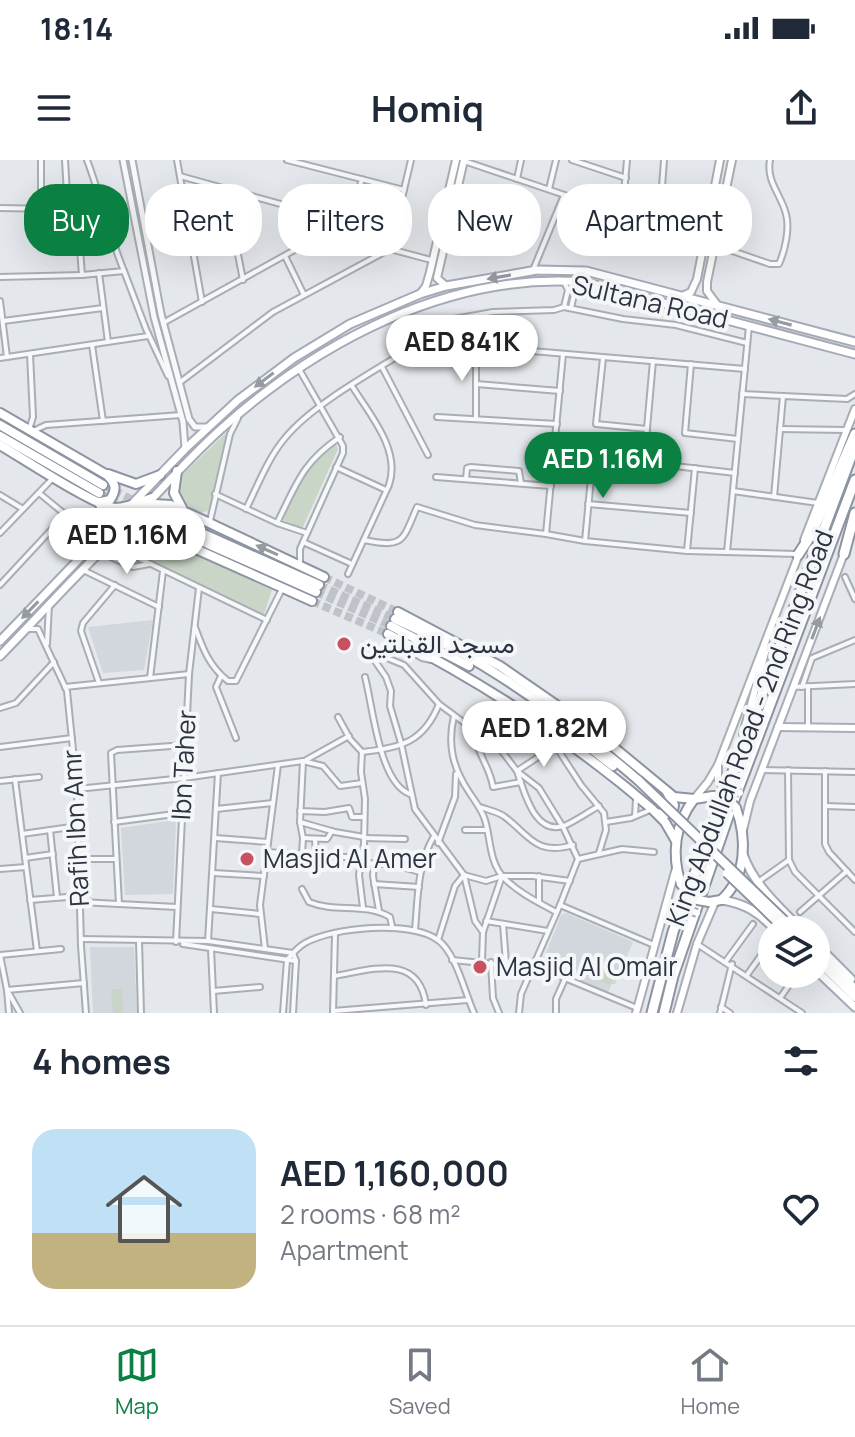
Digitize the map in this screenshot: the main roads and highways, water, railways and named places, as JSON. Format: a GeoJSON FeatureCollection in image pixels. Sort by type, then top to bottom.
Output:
{"type":"FeatureCollection","features":[{"type":"Feature","properties":{"kind":"highway"},"geometry":{"type":"LineString","coordinates":[[0,413],[106,474],[136,484],[160,475]]}},
{"type":"Feature","properties":{"kind":"highway"},"geometry":{"type":"LineString","coordinates":[[0,425],[100,495],[112,508],[164,503],[184,510],[300,565],[318,589]]}},
{"type":"Feature","properties":{"kind":"highway"},"geometry":{"type":"LineString","coordinates":[[798,555],[811,535],[851,432]]}},
{"type":"Feature","properties":{"kind":"highway"},"geometry":{"type":"LineString","coordinates":[[0,436],[110,500],[115,489],[114,482],[106,474]]}},
{"type":"Feature","properties":{"kind":"highway"},"geometry":{"type":"LineString","coordinates":[[0,445],[53,477],[100,495]]}},
{"type":"Feature","properties":{"kind":"highway","name":"King Abdullah Road - 2nd Ring Road"},"geometry":{"type":"LineString","coordinates":[[652,1013],[673,932],[855,446]]}},
{"type":"Feature","properties":{"kind":"highway"},"geometry":{"type":"LineString","coordinates":[[177,471],[174,493],[184,510]]}},
{"type":"Feature","properties":{"kind":"highway","name":"King Abdullah Road - 2nd Ring Road"},"geometry":{"type":"LineString","coordinates":[[664,1013],[673,976],[731,808],[855,480]]}},
{"type":"Feature","properties":{"kind":"highway"},"geometry":{"type":"LineString","coordinates":[[98,539],[106,519],[100,495]]}},
{"type":"Feature","properties":{"kind":"highway"},"geometry":{"type":"LineString","coordinates":[[129,508],[152,498]]}},
{"type":"Feature","properties":{"kind":"highway"},"geometry":{"type":"LineString","coordinates":[[184,510],[166,514],[162,526],[318,589]]}},
{"type":"Feature","properties":{"kind":"highway"},"geometry":{"type":"LineString","coordinates":[[844,554],[855,513]]}},
{"type":"Feature","properties":{"kind":"highway"},"geometry":{"type":"LineString","coordinates":[[113,540],[126,532],[173,529],[282,589],[318,589]]}},
{"type":"Feature","properties":{"kind":"highway"},"geometry":{"type":"LineString","coordinates":[[393,623],[437,659],[566,739],[654,811],[676,841]]}},
{"type":"Feature","properties":{"kind":"highway"},"geometry":{"type":"LineString","coordinates":[[393,623],[443,643],[575,726],[779,916]]}},
{"type":"Feature","properties":{"kind":"highway"},"geometry":{"type":"LineString","coordinates":[[393,623],[454,639],[546,696],[594,731],[667,792],[682,799],[727,798],[736,808],[743,852],[735,885],[715,901],[692,899],[681,884],[676,868],[676,841],[683,816],[694,799]]}},
{"type":"Feature","properties":{"kind":"highway"},"geometry":{"type":"LineString","coordinates":[[636,782],[772,916]]}},
{"type":"Feature","properties":{"kind":"highway"},"geometry":{"type":"LineString","coordinates":[[654,811],[664,815],[673,811],[674,805],[667,792]]}},
{"type":"Feature","properties":{"kind":"highway"},"geometry":{"type":"LineString","coordinates":[[830,964],[855,986]]}},
{"type":"Feature","properties":{"kind":"highway"},"geometry":{"type":"LineString","coordinates":[[830,967],[855,997]]}},
{"type":"Feature","properties":{"kind":"main road"},"geometry":{"type":"LineString","coordinates":[[420,294],[426,286],[454,160]]}},
{"type":"Feature","properties":{"kind":"main road"},"geometry":{"type":"LineString","coordinates":[[446,286],[437,278],[464,160]]}},
{"type":"Feature","properties":{"kind":"main road"},"geometry":{"type":"LineString","coordinates":[[682,296],[694,287],[720,160]]}},
{"type":"Feature","properties":{"kind":"main road"},"geometry":{"type":"LineString","coordinates":[[718,306],[707,291],[732,160]]}},
{"type":"Feature","properties":{"kind":"main road","name":"Sultana Road"},"geometry":{"type":"LineString","coordinates":[[0,641],[185,449],[238,400],[294,358],[350,324],[420,294],[446,286],[533,271],[586,271],[855,340]]}},
{"type":"Feature","properties":{"kind":"main road","name":"Sultana Road"},"geometry":{"type":"LineString","coordinates":[[0,656],[177,471],[241,412],[299,369],[356,334],[416,307],[482,289],[562,281],[584,282],[855,354]]}},
{"type":"Feature","properties":{"kind":"main road"},"geometry":{"type":"LineString","coordinates":[[837,349],[855,361]]}},
{"type":"Feature","properties":{"kind":"main road"},"geometry":{"type":"LineString","coordinates":[[694,799],[718,765],[798,555],[851,432],[855,409]]}},
{"type":"Feature","properties":{"kind":"main road"},"geometry":{"type":"LineString","coordinates":[[742,833],[758,778],[855,525]]}},
{"type":"Feature","properties":{"kind":"main road"},"geometry":{"type":"LineString","coordinates":[[734,767],[777,611]]}},
{"type":"Feature","properties":{"kind":"main road"},"geometry":{"type":"LineString","coordinates":[[778,727],[855,728]]}},
{"type":"Feature","properties":{"kind":"main road"},"geometry":{"type":"LineString","coordinates":[[718,765],[718,779],[722,786],[740,793],[748,791],[758,778]]}},
{"type":"Feature","properties":{"kind":"main road"},"geometry":{"type":"LineString","coordinates":[[743,852],[758,882],[789,916]]}},
{"type":"Feature","properties":{"kind":"main road"},"geometry":{"type":"LineString","coordinates":[[636,1011],[676,868]]}},
{"type":"Feature","properties":{"kind":"main road"},"geometry":{"type":"LineString","coordinates":[[751,872],[746,896],[761,916]]}},
{"type":"Feature","properties":{"kind":"main road"},"geometry":{"type":"LineString","coordinates":[[677,1013],[697,944],[715,901],[734,901],[755,910]]}},
{"type":"Feature","properties":{"kind":"main road"},"geometry":{"type":"LineString","coordinates":[[662,922],[670,909],[679,906],[697,913],[702,922],[702,932]]}},
{"type":"Feature","properties":{"kind":"main road"},"geometry":{"type":"LineString","coordinates":[[830,983],[855,1007]]}},
{"type":"Feature","properties":{"kind":"tunnel"},"geometry":{"type":"LineString","coordinates":[[103,485],[177,522]]}},
{"type":"Feature","properties":{"kind":"tunnel"},"geometry":{"type":"LineString","coordinates":[[99,493],[166,526]]}},
{"type":"Feature","properties":{"kind":"tunnel"},"geometry":{"type":"LineString","coordinates":[[324,577],[398,612]]}},
{"type":"Feature","properties":{"kind":"tunnel"},"geometry":{"type":"LineString","coordinates":[[319,585],[395,619]]}},
{"type":"Feature","properties":{"kind":"tunnel"},"geometry":{"type":"LineString","coordinates":[[316,592],[391,626]]}},
{"type":"Feature","properties":{"kind":"tunnel"},"geometry":{"type":"LineString","coordinates":[[312,601],[388,634]]}},
{"type":"Feature","properties":{"kind":"place","name":"مسجد القبلتين"},"geometry":{"type":"Point","coordinates":[344,644]}},
{"type":"Feature","properties":{"kind":"place","name":"Masjid Al Amer"},"geometry":{"type":"Point","coordinates":[247,859]}},
{"type":"Feature","properties":{"kind":"place","name":"Masjid Al Omair"},"geometry":{"type":"Point","coordinates":[480,967]}}]}
